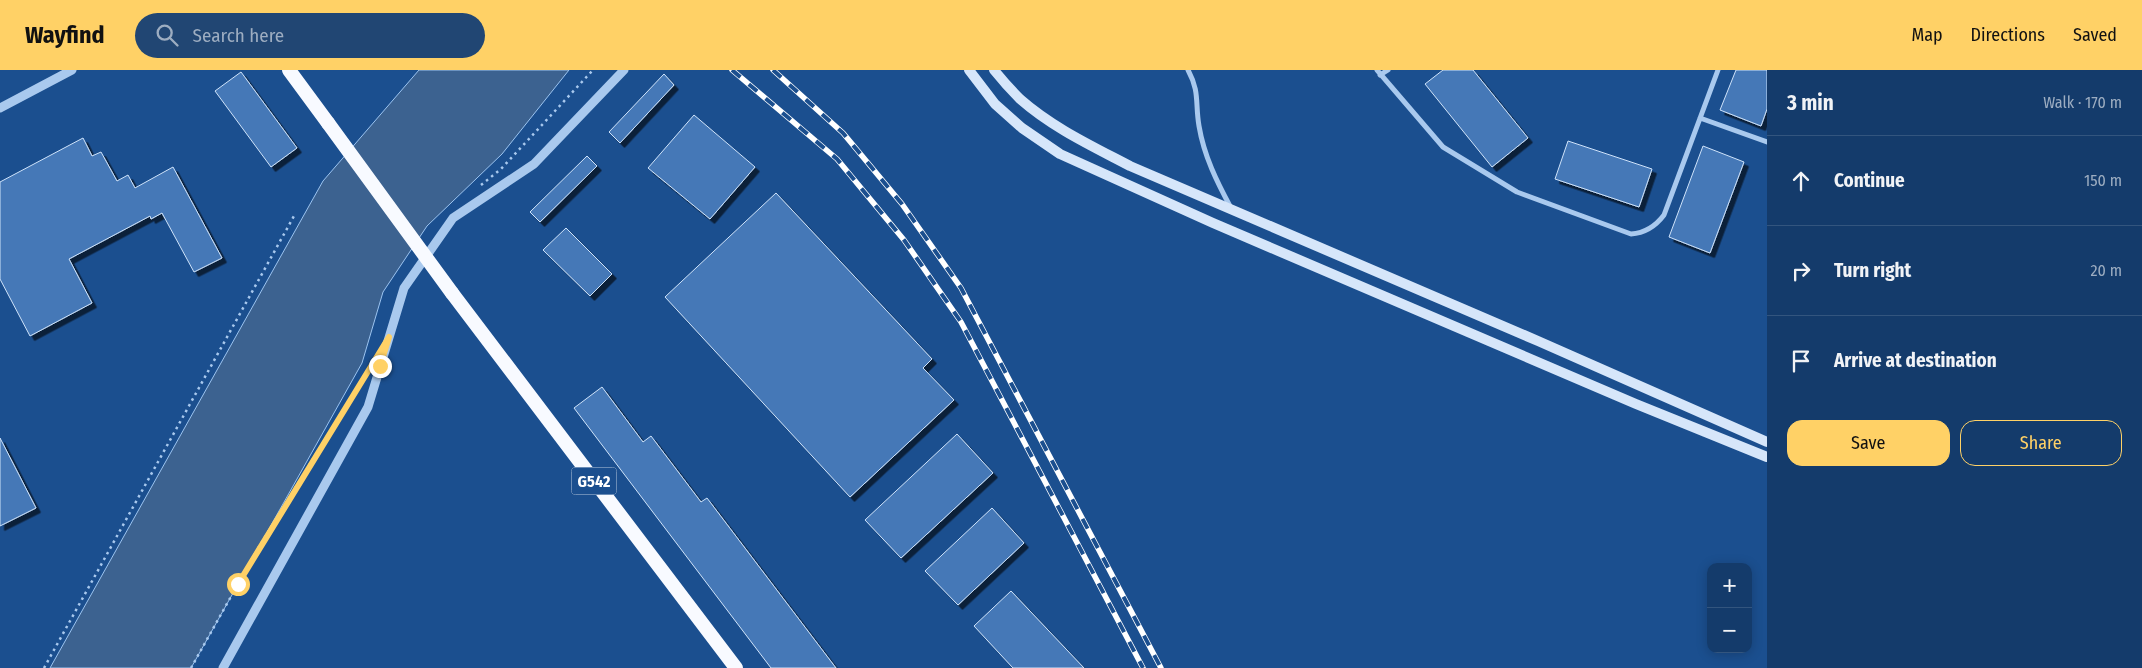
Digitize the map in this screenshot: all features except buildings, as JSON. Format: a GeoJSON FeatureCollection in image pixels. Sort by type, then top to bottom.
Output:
{"type":"FeatureCollection","features":[{"type":"Feature","properties":{"kind":"highway","name":"G542"},"geometry":{"type":"LineString","coordinates":[[289,70],[452,293],[736,668]]}},
{"type":"Feature","properties":{"kind":"highway","name":"G542"},"geometry":{"type":"LineString","coordinates":[[293,70],[328,124]]}},
{"type":"Feature","properties":{"kind":"main road"},"geometry":{"type":"LineString","coordinates":[[969,70],[995,104],[1022,128],[1060,154],[1239,234],[1636,404],[1767,457]]}},
{"type":"Feature","properties":{"kind":"main road"},"geometry":{"type":"LineString","coordinates":[[994,70],[1020,99],[1073,137],[1130,166],[1538,341],[1767,442]]}},
{"type":"Feature","properties":{"kind":"street"},"geometry":{"type":"LineString","coordinates":[[0,108],[72,70]]}},
{"type":"Feature","properties":{"kind":"street"},"geometry":{"type":"LineString","coordinates":[[223,668],[368,407],[404,288],[454,218],[534,164],[624,70]]}},
{"type":"Feature","properties":{"kind":"street"},"geometry":{"type":"LineString","coordinates":[[1188,70],[1196,86],[1199,126],[1210,167],[1232,211]]}},
{"type":"Feature","properties":{"kind":"street"},"geometry":{"type":"LineString","coordinates":[[1377,70],[1443,148],[1517,192],[1631,234],[1647,231],[1664,215],[1718,70]]}},
{"type":"Feature","properties":{"kind":"street"},"geometry":{"type":"LineString","coordinates":[[1380,75],[1388,70]]}},
{"type":"Feature","properties":{"kind":"street"},"geometry":{"type":"LineString","coordinates":[[1700,118],[1767,142]]}},
{"type":"Feature","properties":{"kind":"path"},"geometry":{"type":"LineString","coordinates":[[478,187],[500,169],[592,70]]}},
{"type":"Feature","properties":{"kind":"path"},"geometry":{"type":"LineString","coordinates":[[44,668],[294,216]]}},
{"type":"Feature","properties":{"kind":"path"},"geometry":{"type":"LineString","coordinates":[[191,668],[257,550],[371,366]]}},
{"type":"Feature","properties":{"kind":"water"},"geometry":{"type":"Polygon","coordinates":[[[419,70],[569,70],[502,154],[427,226],[383,292],[362,363],[191,668],[50,668],[323,181],[419,70]]]}},
{"type":"Feature","properties":{"kind":"railway"},"geometry":{"type":"LineString","coordinates":[[732,70],[837,159],[904,240],[961,322],[1143,668]]}},
{"type":"Feature","properties":{"kind":"railway"},"geometry":{"type":"LineString","coordinates":[[773,70],[843,133],[902,204],[961,288],[1161,668]]}},
{"type":"Feature","properties":{"kind":"route"},"geometry":{"type":"LineString","coordinates":[[238,584],[346,404],[389,337],[380,366]]}}]}
